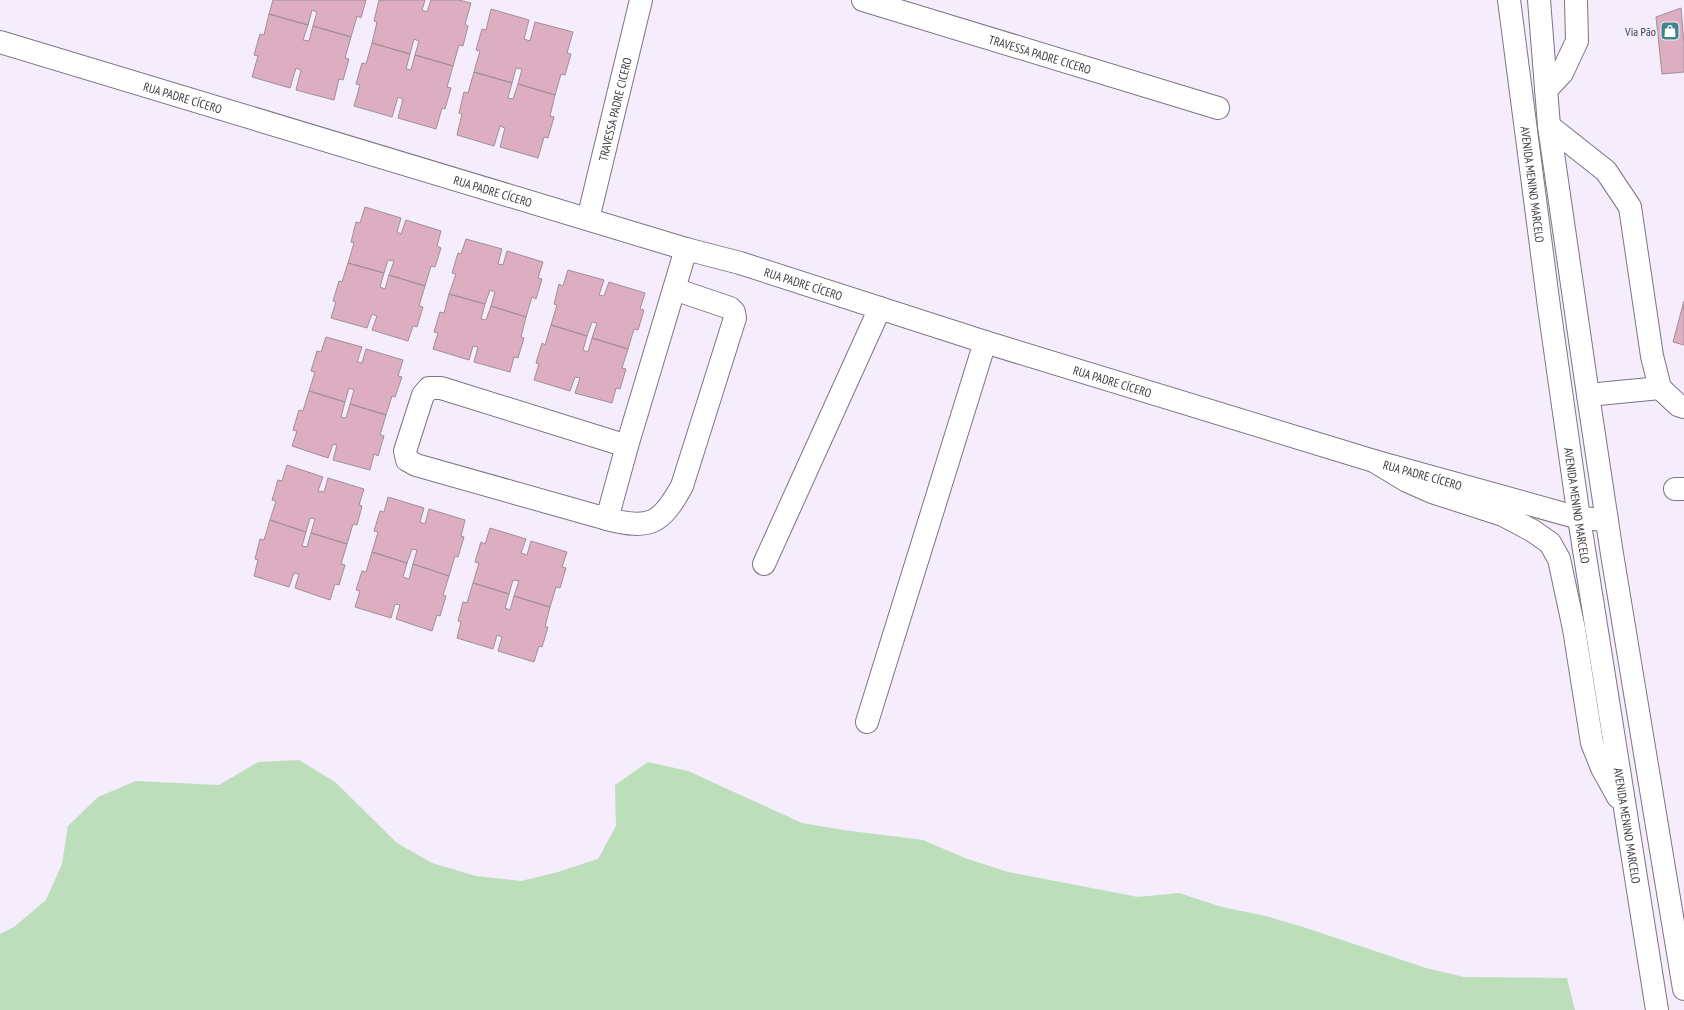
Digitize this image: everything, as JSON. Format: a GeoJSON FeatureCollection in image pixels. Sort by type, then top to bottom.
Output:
{"type":"FeatureCollection","features":[{"type":"Feature","properties":{"kind":"street","name":"TRAVESSA PADRE CICERO"},"geometry":{"type":"LineString","coordinates":[[588,219],[641,0]]}},
{"type":"Feature","properties":{"kind":"street","name":"TRAVESSA PADRE CICERO"},"geometry":{"type":"LineString","coordinates":[[863,0],[1218,108]]}},
{"type":"Feature","properties":{"kind":"street","name":"AVENIDA MENINO MARCELO"},"geometry":{"type":"LineString","coordinates":[[1509,0],[1549,307],[1579,518],[1657,1010]]}},
{"type":"Feature","properties":{"kind":"street","name":"AVENIDA MENINO MARCELO"},"geometry":{"type":"LineString","coordinates":[[1539,0],[1549,126],[1588,395],[1684,989]]}},
{"type":"Feature","properties":{"kind":"street"},"geometry":{"type":"LineString","coordinates":[[1546,90],[1562,73],[1577,41],[1576,0]]}},
{"type":"Feature","properties":{"kind":"street","name":"RUA PADRE CÍCERO"},"geometry":{"type":"LineString","coordinates":[[0,42],[686,249],[740,263],[985,342],[1374,461],[1579,518],[1607,520]]}},
{"type":"Feature","properties":{"kind":"street"},"geometry":{"type":"LineString","coordinates":[[1549,126],[1606,171],[1630,207],[1652,356],[1660,388],[1678,405],[1684,406]]}},
{"type":"Feature","properties":{"kind":"street"},"geometry":{"type":"LineString","coordinates":[[607,519],[627,446],[686,249]]}},
{"type":"Feature","properties":{"kind":"street"},"geometry":{"type":"LineString","coordinates":[[627,446],[441,388],[429,388],[422,395],[405,451],[407,460],[416,465],[607,519],[627,524],[643,524],[657,520],[672,505],[682,486],[734,318],[734,312],[730,308],[674,289]]}},
{"type":"Feature","properties":{"kind":"street"},"geometry":{"type":"LineString","coordinates":[[764,564],[880,308]]}},
{"type":"Feature","properties":{"kind":"street"},"geometry":{"type":"LineString","coordinates":[[867,722],[985,342]]}},
{"type":"Feature","properties":{"kind":"street"},"geometry":{"type":"LineString","coordinates":[[1588,395],[1660,388]]}},
{"type":"Feature","properties":{"kind":"street"},"geometry":{"type":"LineString","coordinates":[[1374,461],[1407,481],[1432,492],[1503,514],[1533,531],[1550,543],[1559,559],[1574,629],[1592,744],[1602,768],[1625,810]]}},
{"type":"Feature","properties":{"kind":"green space"},"geometry":{"type":"Polygon","coordinates":[[[299,760],[335,782],[397,843],[432,863],[476,876],[521,881],[558,872],[598,859],[616,826],[615,785],[648,762],[688,771],[802,823],[843,830],[923,840],[965,858],[1008,872],[1138,897],[1179,893],[1222,907],[1266,916],[1426,968],[1464,977],[1567,978],[1575,1010],[0,1010],[0,934],[14,927],[46,900],[62,864],[68,826],[98,797],[136,781],[219,785],[258,762],[299,760]]]}},
{"type":"Feature","properties":{"kind":"building"},"geometry":{"type":"Polygon","coordinates":[[[273,0],[366,0],[361,18],[357,16],[351,37],[313,26],[317,12],[312,10],[308,25],[269,14],[273,0]]]}},
{"type":"Feature","properties":{"kind":"building"},"geometry":{"type":"Polygon","coordinates":[[[379,0],[425,0],[422,10],[427,12],[431,0],[459,0],[471,3],[465,24],[468,26],[463,46],[459,45],[453,66],[415,55],[419,41],[414,39],[410,54],[372,43],[377,22],[374,21],[379,0]]]}},
{"type":"Feature","properties":{"kind":"building","name":"Via Pão"},"geometry":{"type":"Polygon","coordinates":[[[1681,8],[1684,44],[1684,72],[1662,74],[1656,17],[1681,8]]]}},
{"type":"Feature","properties":{"kind":"building"},"geometry":{"type":"Polygon","coordinates":[[[491,9],[529,20],[524,39],[530,41],[535,22],[573,32],[567,53],[571,54],[565,75],[561,74],[555,95],[518,84],[522,69],[516,68],[512,83],[474,72],[480,51],[476,50],[482,29],[486,30],[491,9]]]}},
{"type":"Feature","properties":{"kind":"building"},"geometry":{"type":"Polygon","coordinates":[[[269,14],[308,25],[303,40],[309,41],[313,26],[351,37],[345,58],[349,59],[343,80],[339,79],[334,100],[296,90],[301,70],[296,68],[290,88],[252,77],[258,56],[254,55],[260,34],[264,35],[269,14]]]}},
{"type":"Feature","properties":{"kind":"building"},"geometry":{"type":"Polygon","coordinates":[[[372,43],[410,54],[406,69],[411,70],[415,55],[453,66],[447,87],[451,88],[445,109],[442,108],[436,129],[398,118],[403,99],[398,97],[392,117],[354,106],[360,85],[356,84],[362,63],[366,64],[372,43]]]}},
{"type":"Feature","properties":{"kind":"building"},"geometry":{"type":"Polygon","coordinates":[[[474,72],[512,83],[508,98],[513,99],[518,84],[555,95],[550,116],[554,117],[548,138],[544,137],[538,158],[500,147],[505,128],[500,126],[494,146],[457,135],[462,114],[459,113],[464,92],[468,93],[474,72]]]}},
{"type":"Feature","properties":{"kind":"building"},"geometry":{"type":"Polygon","coordinates":[[[365,207],[401,218],[397,232],[401,234],[406,220],[441,231],[437,246],[441,248],[435,267],[431,266],[425,286],[389,275],[394,261],[388,260],[384,273],[348,263],[354,243],[351,242],[356,222],[360,223],[365,207]]]}},
{"type":"Feature","properties":{"kind":"building"},"geometry":{"type":"Polygon","coordinates":[[[466,239],[502,249],[498,264],[503,265],[507,251],[543,262],[538,278],[542,279],[536,299],[532,297],[526,317],[491,306],[495,292],[490,290],[485,304],[449,294],[456,274],[452,273],[458,253],[461,254],[466,239]]]}},
{"type":"Feature","properties":{"kind":"building"},"geometry":{"type":"Polygon","coordinates":[[[348,263],[384,273],[380,287],[385,289],[389,275],[425,286],[419,306],[423,307],[417,327],[413,326],[408,341],[372,330],[377,316],[372,314],[367,328],[331,318],[336,302],[333,301],[339,281],[342,282],[348,263]]]}},
{"type":"Feature","properties":{"kind":"building"},"geometry":{"type":"Polygon","coordinates":[[[568,270],[604,280],[599,295],[604,296],[609,282],[645,293],[640,309],[644,310],[638,330],[634,329],[628,349],[592,338],[597,323],[592,322],[587,336],[551,325],[557,305],[554,304],[559,284],[563,286],[568,270]]]}},
{"type":"Feature","properties":{"kind":"building"},"geometry":{"type":"Polygon","coordinates":[[[449,294],[485,304],[481,319],[486,320],[491,306],[526,317],[521,337],[524,338],[518,358],[514,357],[510,372],[474,362],[478,347],[473,346],[469,360],[433,349],[438,333],[434,332],[440,312],[444,313],[449,294]]]}},
{"type":"Feature","properties":{"kind":"building"},"geometry":{"type":"Polygon","coordinates":[[[1684,301],[1684,345],[1673,342],[1684,301]]]}},
{"type":"Feature","properties":{"kind":"building"},"geometry":{"type":"Polygon","coordinates":[[[551,325],[587,336],[583,350],[588,352],[592,338],[628,349],[622,368],[626,369],[620,389],[616,388],[612,403],[575,393],[580,378],[575,377],[570,391],[534,380],[539,364],[536,363],[542,343],[545,345],[551,325]]]}},
{"type":"Feature","properties":{"kind":"building"},"geometry":{"type":"Polygon","coordinates":[[[326,337],[362,347],[357,362],[362,363],[366,349],[403,360],[398,376],[402,377],[395,397],[392,396],[386,415],[350,404],[354,390],[349,388],[345,402],[309,391],[315,372],[311,371],[317,351],[321,352],[326,337]]]}},
{"type":"Feature","properties":{"kind":"building"},"geometry":{"type":"Polygon","coordinates":[[[309,391],[345,402],[341,417],[346,418],[350,404],[386,415],[380,435],[384,436],[378,456],[374,454],[370,470],[333,460],[337,445],[333,444],[328,458],[292,446],[297,431],[293,430],[299,410],[303,411],[309,391]]]}},
{"type":"Feature","properties":{"kind":"building"},"geometry":{"type":"Polygon","coordinates":[[[287,465],[323,477],[318,491],[324,492],[328,478],[364,489],[359,505],[362,506],[357,525],[353,524],[347,544],[311,533],[315,519],[310,518],[306,532],[270,520],[276,501],[272,500],[278,480],[282,481],[287,465]]]}},
{"type":"Feature","properties":{"kind":"building"},"geometry":{"type":"Polygon","coordinates":[[[388,497],[424,508],[420,522],[425,524],[429,509],[465,520],[461,536],[464,537],[458,557],[455,556],[449,576],[413,564],[417,550],[412,549],[407,563],[372,552],[378,532],[374,531],[380,511],[384,512],[388,497]]]}},
{"type":"Feature","properties":{"kind":"building"},"geometry":{"type":"Polygon","coordinates":[[[270,520],[306,532],[302,546],[307,547],[311,533],[347,544],[341,564],[345,565],[339,585],[335,584],[330,600],[295,588],[299,574],[294,573],[289,587],[254,576],[258,560],[255,559],[260,539],[264,540],[270,520]]]}},
{"type":"Feature","properties":{"kind":"building"},"geometry":{"type":"Polygon","coordinates":[[[490,528],[526,539],[521,553],[527,555],[531,541],[567,552],[562,567],[566,568],[560,588],[556,587],[550,607],[514,596],[519,581],[513,580],[509,594],[473,583],[479,563],[475,562],[481,542],[485,544],[490,528]]]}},
{"type":"Feature","properties":{"kind":"building"},"geometry":{"type":"Polygon","coordinates":[[[372,552],[407,563],[403,577],[409,579],[413,564],[449,576],[443,595],[446,596],[440,616],[437,615],[432,631],[396,619],[400,605],[395,604],[391,618],[355,607],[360,591],[356,590],[362,571],[366,572],[372,552]]]}},
{"type":"Feature","properties":{"kind":"building"},"geometry":{"type":"Polygon","coordinates":[[[473,583],[509,594],[505,608],[510,610],[514,596],[550,607],[545,627],[548,627],[542,647],[539,646],[534,662],[498,651],[502,637],[497,635],[493,649],[457,638],[461,622],[458,621],[463,602],[467,603],[473,583]]]}},
{"type":"Feature","properties":{"kind":"place","name":"Via Pão"},"geometry":{"type":"Point","coordinates":[1670,31]}}]}
